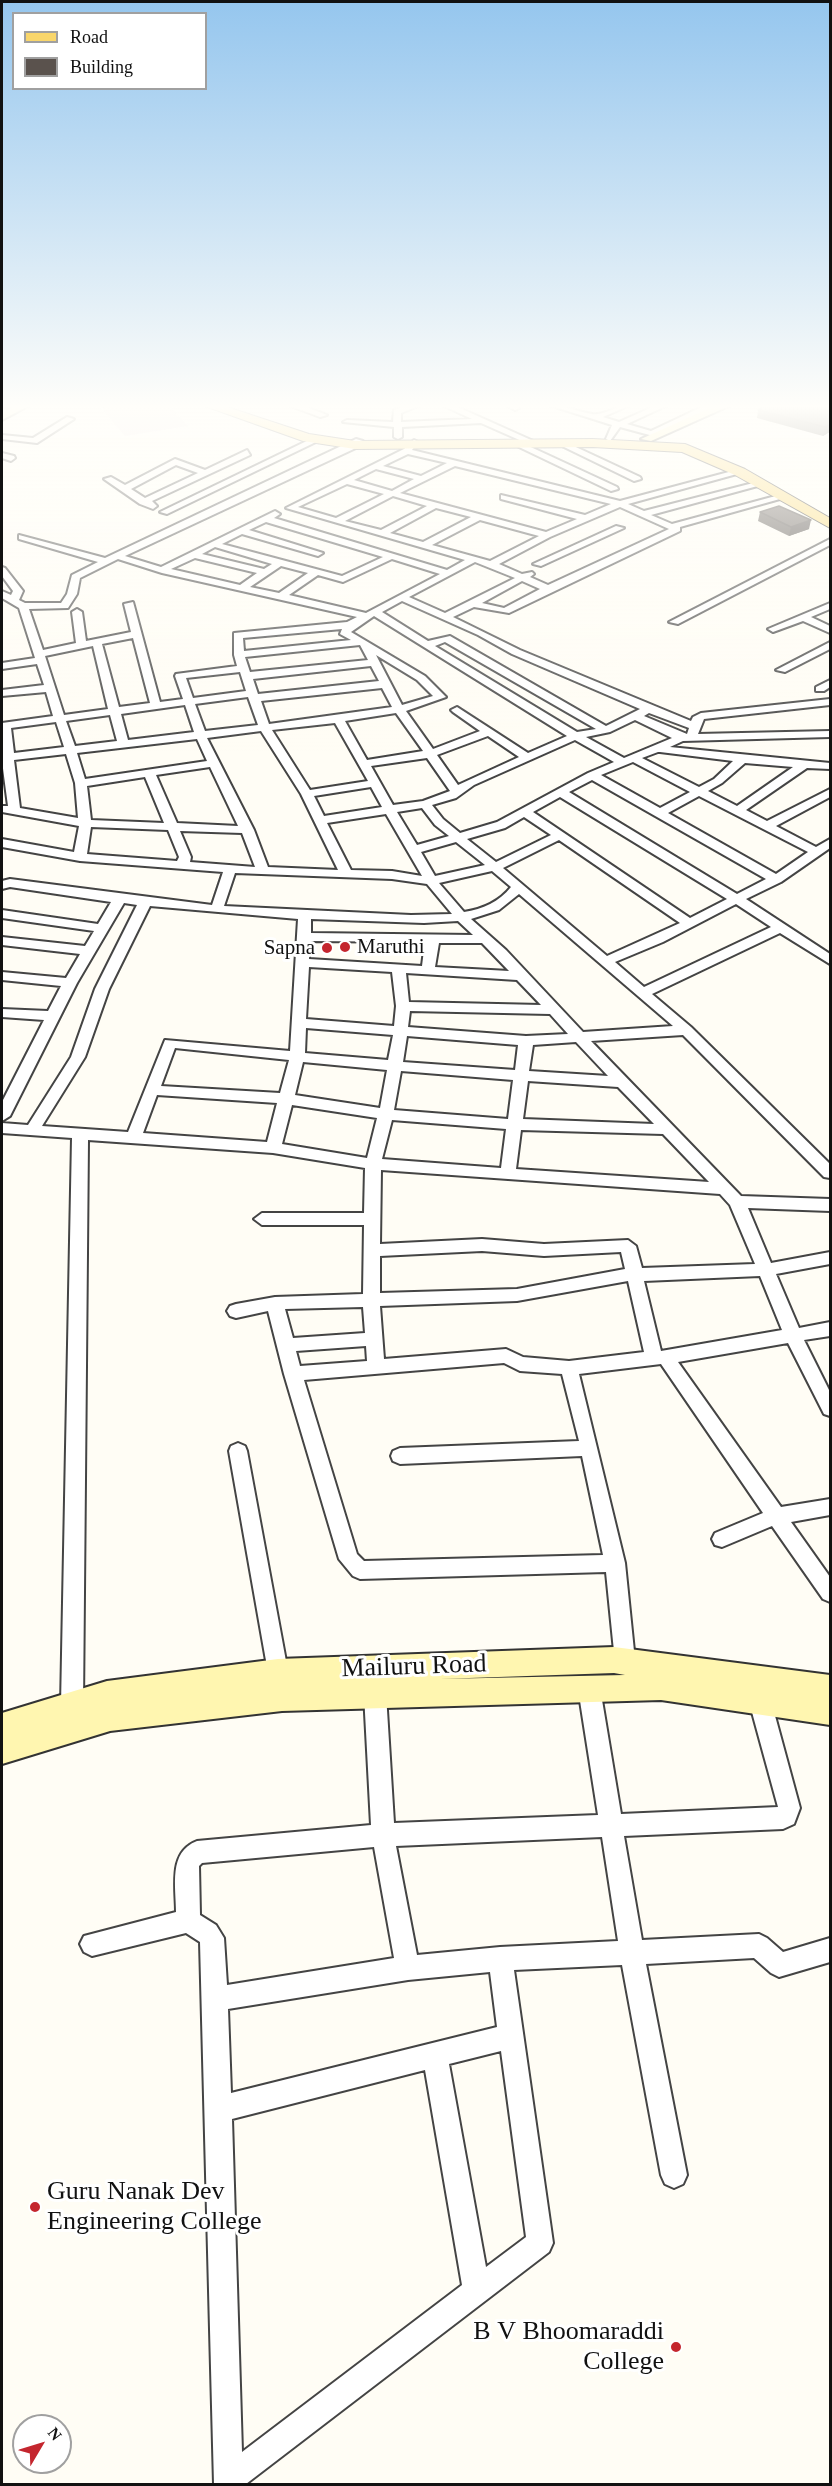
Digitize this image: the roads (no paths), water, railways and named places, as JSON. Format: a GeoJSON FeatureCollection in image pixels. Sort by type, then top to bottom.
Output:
{"type":"FeatureCollection","features":[{"type":"Feature","properties":{"kind":"street"},"geometry":{"type":"LineString","coordinates":[[181,521],[185,523]]}},
{"type":"Feature","properties":{"kind":"street"},"geometry":{"type":"LineString","coordinates":[[2,594],[18,604],[64,606],[72,594],[75,577],[189,521]]}},
{"type":"Feature","properties":{"kind":"street"},"geometry":{"type":"LineString","coordinates":[[162,570],[262,521]]}},
{"type":"Feature","properties":{"kind":"street"},"geometry":{"type":"LineString","coordinates":[[274,521],[448,573]]}},
{"type":"Feature","properties":{"kind":"street"},"geometry":{"type":"LineString","coordinates":[[337,521],[491,564],[548,589]]}},
{"type":"Feature","properties":{"kind":"street"},"geometry":{"type":"LineString","coordinates":[[383,533],[405,521]]}},
{"type":"Feature","properties":{"kind":"street"},"geometry":{"type":"LineString","coordinates":[[424,545],[465,521]]}},
{"type":"Feature","properties":{"kind":"street"},"geometry":{"type":"LineString","coordinates":[[504,521],[547,535]]}},
{"type":"Feature","properties":{"kind":"street"},"geometry":{"type":"LineString","coordinates":[[491,564],[579,521]]}},
{"type":"Feature","properties":{"kind":"street"},"geometry":{"type":"LineString","coordinates":[[599,521],[629,532]]}},
{"type":"Feature","properties":{"kind":"street"},"geometry":{"type":"LineString","coordinates":[[444,616],[474,604],[523,578],[649,542],[677,529],[659,521]]}},
{"type":"Feature","properties":{"kind":"street"},"geometry":{"type":"LineString","coordinates":[[671,527],[693,521]]}},
{"type":"Feature","properties":{"kind":"street"},"geometry":{"type":"LineString","coordinates":[[474,604],[505,611],[548,589],[553,570],[619,528]]}},
{"type":"Feature","properties":{"kind":"street"},"geometry":{"type":"LineString","coordinates":[[240,531],[318,553]]}},
{"type":"Feature","properties":{"kind":"street"},"geometry":{"type":"LineString","coordinates":[[22,537],[105,561]]}},
{"type":"Feature","properties":{"kind":"street"},"geometry":{"type":"LineString","coordinates":[[639,537],[649,542]]}},
{"type":"Feature","properties":{"kind":"street"},"geometry":{"type":"LineString","coordinates":[[674,622],[831,542]]}},
{"type":"Feature","properties":{"kind":"street"},"geometry":{"type":"LineString","coordinates":[[213,544],[343,579],[392,556]]}},
{"type":"Feature","properties":{"kind":"street"},"geometry":{"type":"LineString","coordinates":[[192,554],[267,573]]}},
{"type":"Feature","properties":{"kind":"street"},"geometry":{"type":"LineString","coordinates":[[510,554],[553,570]]}},
{"type":"Feature","properties":{"kind":"street"},"geometry":{"type":"LineString","coordinates":[[117,556],[162,570],[280,597],[371,614],[427,645],[575,736],[737,811],[815,851]]}},
{"type":"Feature","properties":{"kind":"street"},"geometry":{"type":"LineString","coordinates":[[5,757],[338,719],[399,709],[442,696],[417,675],[344,632],[371,614],[474,559]]}},
{"type":"Feature","properties":{"kind":"street"},"geometry":{"type":"LineString","coordinates":[[241,588],[280,563]]}},
{"type":"Feature","properties":{"kind":"street"},"geometry":{"type":"LineString","coordinates":[[2,570],[18,591],[18,604],[50,688],[81,783],[86,823],[80,857]]}},
{"type":"Feature","properties":{"kind":"street"},"geometry":{"type":"LineString","coordinates":[[280,597],[315,573]]}},
{"type":"Feature","properties":{"kind":"street"},"geometry":{"type":"LineString","coordinates":[[402,598],[516,652],[649,709],[689,734]]}},
{"type":"Feature","properties":{"kind":"street"},"geometry":{"type":"LineString","coordinates":[[129,604],[156,707]]}},
{"type":"Feature","properties":{"kind":"street"},"geometry":{"type":"LineString","coordinates":[[773,629],[831,606]]}},
{"type":"Feature","properties":{"kind":"street"},"geometry":{"type":"LineString","coordinates":[[77,612],[81,646]]}},
{"type":"Feature","properties":{"kind":"street"},"geometry":{"type":"LineString","coordinates":[[803,617],[831,630]]}},
{"type":"Feature","properties":{"kind":"street"},"geometry":{"type":"LineString","coordinates":[[346,873],[307,794],[265,729],[239,656],[238,635],[352,625]]}},
{"type":"Feature","properties":{"kind":"street"},"geometry":{"type":"LineString","coordinates":[[2,666],[137,634]]}},
{"type":"Feature","properties":{"kind":"street"},"geometry":{"type":"LineString","coordinates":[[427,645],[446,638],[606,730]]}},
{"type":"Feature","properties":{"kind":"street"},"geometry":{"type":"LineString","coordinates":[[97,643],[123,744]]}},
{"type":"Feature","properties":{"kind":"street"},"geometry":{"type":"LineString","coordinates":[[239,656],[364,643]]}},
{"type":"Feature","properties":{"kind":"street"},"geometry":{"type":"LineString","coordinates":[[364,643],[399,709],[456,792]]}},
{"type":"Feature","properties":{"kind":"street"},"geometry":{"type":"LineString","coordinates":[[781,670],[831,645]]}},
{"type":"Feature","properties":{"kind":"street"},"geometry":{"type":"LineString","coordinates":[[315,648],[321,669]]}},
{"type":"Feature","properties":{"kind":"street"},"geometry":{"type":"LineString","coordinates":[[261,871],[262,863],[201,736],[180,675],[321,669],[373,663]]}},
{"type":"Feature","properties":{"kind":"street"},"geometry":{"type":"LineString","coordinates":[[248,830],[86,823],[8,810],[3,725],[254,696],[385,684]]}},
{"type":"Feature","properties":{"kind":"street"},"geometry":{"type":"LineString","coordinates":[[2,693],[50,688]]}},
{"type":"Feature","properties":{"kind":"street"},"geometry":{"type":"LineString","coordinates":[[414,850],[501,825],[592,775],[627,759],[660,749],[689,734],[697,719],[707,715],[803,707],[831,702]]}},
{"type":"Feature","properties":{"kind":"street"},"geometry":{"type":"LineString","coordinates":[[320,820],[425,804],[456,792],[470,783],[575,736],[606,730],[649,709]]}},
{"type":"Feature","properties":{"kind":"street"},"geometry":{"type":"LineString","coordinates":[[457,710],[528,758]]}},
{"type":"Feature","properties":{"kind":"street"},"geometry":{"type":"LineString","coordinates":[[635,716],[689,734],[831,734]]}},
{"type":"Feature","properties":{"kind":"street"},"geometry":{"type":"LineString","coordinates":[[338,719],[431,881],[461,917],[521,976],[550,1010],[737,1202],[793,1335],[831,1409]]}},
{"type":"Feature","properties":{"kind":"street"},"geometry":{"type":"LineString","coordinates":[[364,764],[429,754],[488,732]]}},
{"type":"Feature","properties":{"kind":"street"},"geometry":{"type":"LineString","coordinates":[[660,749],[742,759],[831,766]]}},
{"type":"Feature","properties":{"kind":"street"},"geometry":{"type":"LineString","coordinates":[[660,813],[718,782],[742,759]]}},
{"type":"Feature","properties":{"kind":"street"},"geometry":{"type":"LineString","coordinates":[[81,783],[214,764]]}},
{"type":"Feature","properties":{"kind":"street"},"geometry":{"type":"LineString","coordinates":[[737,811],[803,765]]}},
{"type":"Feature","properties":{"kind":"street"},"geometry":{"type":"LineString","coordinates":[[150,774],[185,857],[182,865]]}},
{"type":"Feature","properties":{"kind":"street"},"geometry":{"type":"LineString","coordinates":[[592,775],[776,879]]}},
{"type":"Feature","properties":{"kind":"street"},"geometry":{"type":"LineString","coordinates":[[307,794],[375,783]]}},
{"type":"Feature","properties":{"kind":"street"},"geometry":{"type":"LineString","coordinates":[[767,826],[831,792]]}},
{"type":"Feature","properties":{"kind":"street"},"geometry":{"type":"LineString","coordinates":[[562,793],[737,899],[831,960]]}},
{"type":"Feature","properties":{"kind":"street"},"geometry":{"type":"LineString","coordinates":[[425,804],[435,818],[519,886],[686,1030],[831,1173]]}},
{"type":"Feature","properties":{"kind":"street"},"geometry":{"type":"LineString","coordinates":[[525,812],[687,922]]}},
{"type":"Feature","properties":{"kind":"street"},"geometry":{"type":"LineString","coordinates":[[2,843],[80,857],[261,871],[346,873],[431,881],[495,867],[560,835]]}},
{"type":"Feature","properties":{"kind":"street"},"geometry":{"type":"LineString","coordinates":[[606,961],[658,939],[687,922],[776,879],[815,851],[831,843]]}},
{"type":"Feature","properties":{"kind":"street"},"geometry":{"type":"LineString","coordinates":[[217,908],[230,869]]}},
{"type":"Feature","properties":{"kind":"street"},"geometry":{"type":"LineString","coordinates":[[2,885],[10,883],[145,903],[305,916],[461,917],[502,905],[512,897],[519,886]]}},
{"type":"Feature","properties":{"kind":"street"},"geometry":{"type":"LineString","coordinates":[[119,900],[70,983],[20,1076],[3,1120],[32,1130],[273,1148],[373,1164],[724,1189]]}},
{"type":"Feature","properties":{"kind":"street"},"geometry":{"type":"LineString","coordinates":[[32,1130],[78,1057],[102,988],[145,903]]}},
{"type":"Feature","properties":{"kind":"street"},"geometry":{"type":"LineString","coordinates":[[2,914],[102,928]]}},
{"type":"Feature","properties":{"kind":"street"},"geometry":{"type":"LineString","coordinates":[[273,1148],[288,1099],[297,1058],[301,1023],[305,916]]}},
{"type":"Feature","properties":{"kind":"street"},"geometry":{"type":"LineString","coordinates":[[643,993],[781,927]]}},
{"type":"Feature","properties":{"kind":"street"},"geometry":{"type":"LineString","coordinates":[[304,937],[485,939]]}},
{"type":"Feature","properties":{"kind":"street"},"geometry":{"type":"LineString","coordinates":[[428,969],[433,937]]}},
{"type":"Feature","properties":{"kind":"street"},"geometry":{"type":"LineString","coordinates":[[2,941],[89,951]]}},
{"type":"Feature","properties":{"kind":"street"},"geometry":{"type":"LineString","coordinates":[[303,963],[521,976]]}},
{"type":"Feature","properties":{"kind":"street"},"geometry":{"type":"LineString","coordinates":[[376,1366],[371,1301],[373,1164],[386,1114],[401,1030],[403,1006],[398,967]]}},
{"type":"Feature","properties":{"kind":"street"},"geometry":{"type":"LineString","coordinates":[[2,976],[70,983]]}},
{"type":"Feature","properties":{"kind":"street"},"geometry":{"type":"LineString","coordinates":[[403,1006],[550,1010]]}},
{"type":"Feature","properties":{"kind":"street"},"geometry":{"type":"LineString","coordinates":[[2,1013],[52,1016]]}},
{"type":"Feature","properties":{"kind":"street"},"geometry":{"type":"LineString","coordinates":[[301,1023],[526,1041],[686,1030]]}},
{"type":"Feature","properties":{"kind":"street"},"geometry":{"type":"LineString","coordinates":[[508,1172],[526,1041]]}},
{"type":"Feature","properties":{"kind":"street"},"geometry":{"type":"LineString","coordinates":[[133,1138],[170,1043],[297,1058],[520,1077],[622,1082]]}},
{"type":"Feature","properties":{"kind":"street"},"geometry":{"type":"LineString","coordinates":[[2,1075],[20,1076]]}},
{"type":"Feature","properties":{"kind":"street"},"geometry":{"type":"LineString","coordinates":[[152,1090],[288,1099],[386,1114],[651,1130],[665,1128]]}},
{"type":"Feature","properties":{"kind":"street"},"geometry":{"type":"LineString","coordinates":[[72,1705],[80,1134]]}},
{"type":"Feature","properties":{"kind":"street"},"geometry":{"type":"LineString","coordinates":[[737,1202],[831,1204]]}},
{"type":"Feature","properties":{"kind":"street"},"geometry":{"type":"LineString","coordinates":[[262,1219],[372,1219]]}},
{"type":"Feature","properties":{"kind":"street"},"geometry":{"type":"LineString","coordinates":[[372,1250],[482,1245],[555,1250],[626,1245],[630,1248],[660,1357],[831,1593]]}},
{"type":"Feature","properties":{"kind":"street"},"geometry":{"type":"LineString","coordinates":[[236,1311],[275,1303],[517,1295],[636,1275],[766,1270],[831,1258]]}},
{"type":"Feature","properties":{"kind":"street"},"geometry":{"type":"LineString","coordinates":[[275,1303],[292,1374],[349,1559],[360,1570],[615,1563]]}},
{"type":"Feature","properties":{"kind":"street"},"geometry":{"type":"LineString","coordinates":[[292,1374],[506,1356],[520,1364],[569,1368],[660,1357],[831,1329]]}},
{"type":"Feature","properties":{"kind":"street"},"geometry":{"type":"LineString","coordinates":[[285,1345],[374,1339]]}},
{"type":"Feature","properties":{"kind":"street"},"geometry":{"type":"LineString","coordinates":[[569,1368],[590,1448],[615,1563],[625,1661]]}},
{"type":"Feature","properties":{"kind":"street"},"geometry":{"type":"LineString","coordinates":[[400,1456],[590,1448]]}},
{"type":"Feature","properties":{"kind":"street"},"geometry":{"type":"LineString","coordinates":[[238,1451],[278,1672]]}},
{"type":"Feature","properties":{"kind":"street"},"geometry":{"type":"LineString","coordinates":[[722,1539],[776,1516],[831,1507]]}},
{"type":"Feature","properties":{"kind":"street","name":"Mailuru Road"},"geometry":{"type":"LineString","coordinates":[[2,1727],[72,1705],[146,1688],[278,1672],[625,1661],[831,1688]]}},
{"type":"Feature","properties":{"kind":"street"},"geometry":{"type":"LineString","coordinates":[[2,1750],[110,1717],[257,1699],[661,1687],[831,1711]]}},
{"type":"Feature","properties":{"kind":"street"},"geometry":{"type":"LineString","coordinates":[[589,1688],[632,1952],[674,2175]]}},
{"type":"Feature","properties":{"kind":"street"},"geometry":{"type":"LineString","coordinates":[[375,1694],[383,1835],[408,1968]]}},
{"type":"Feature","properties":{"kind":"street"},"geometry":{"type":"LineString","coordinates":[[188,1921],[188,1861],[197,1852],[383,1835],[612,1827],[786,1816],[789,1808],[760,1701]]}},
{"type":"Feature","properties":{"kind":"street"},"geometry":{"type":"LineString","coordinates":[[92,1944],[188,1921],[212,1938],[216,1999],[228,2482]]}},
{"type":"Feature","properties":{"kind":"street"},"geometry":{"type":"LineString","coordinates":[[216,1999],[408,1968],[500,1959],[759,1946],[780,1965],[831,1950]]}},
{"type":"Feature","properties":{"kind":"street"},"geometry":{"type":"LineString","coordinates":[[228,2482],[540,2243],[500,1959]]}},
{"type":"Feature","properties":{"kind":"street"},"geometry":{"type":"LineString","coordinates":[[219,2109],[511,2036]]}},
{"type":"Feature","properties":{"kind":"street"},"geometry":{"type":"LineString","coordinates":[[435,2055],[477,2291]]}},
{"type":"Feature","properties":{"kind":"place","name":"Maruthi"},"geometry":{"type":"Point","coordinates":[345,947]}},
{"type":"Feature","properties":{"kind":"place","name":"Sapna"},"geometry":{"type":"Point","coordinates":[327,948]}},
{"type":"Feature","properties":{"kind":"place","name":"Guru Nanak Dev Engineering College"},"geometry":{"type":"Point","coordinates":[35,2207]}},
{"type":"Feature","properties":{"kind":"place","name":"B V Bhoomaraddi College"},"geometry":{"type":"Point","coordinates":[676,2347]}}]}
